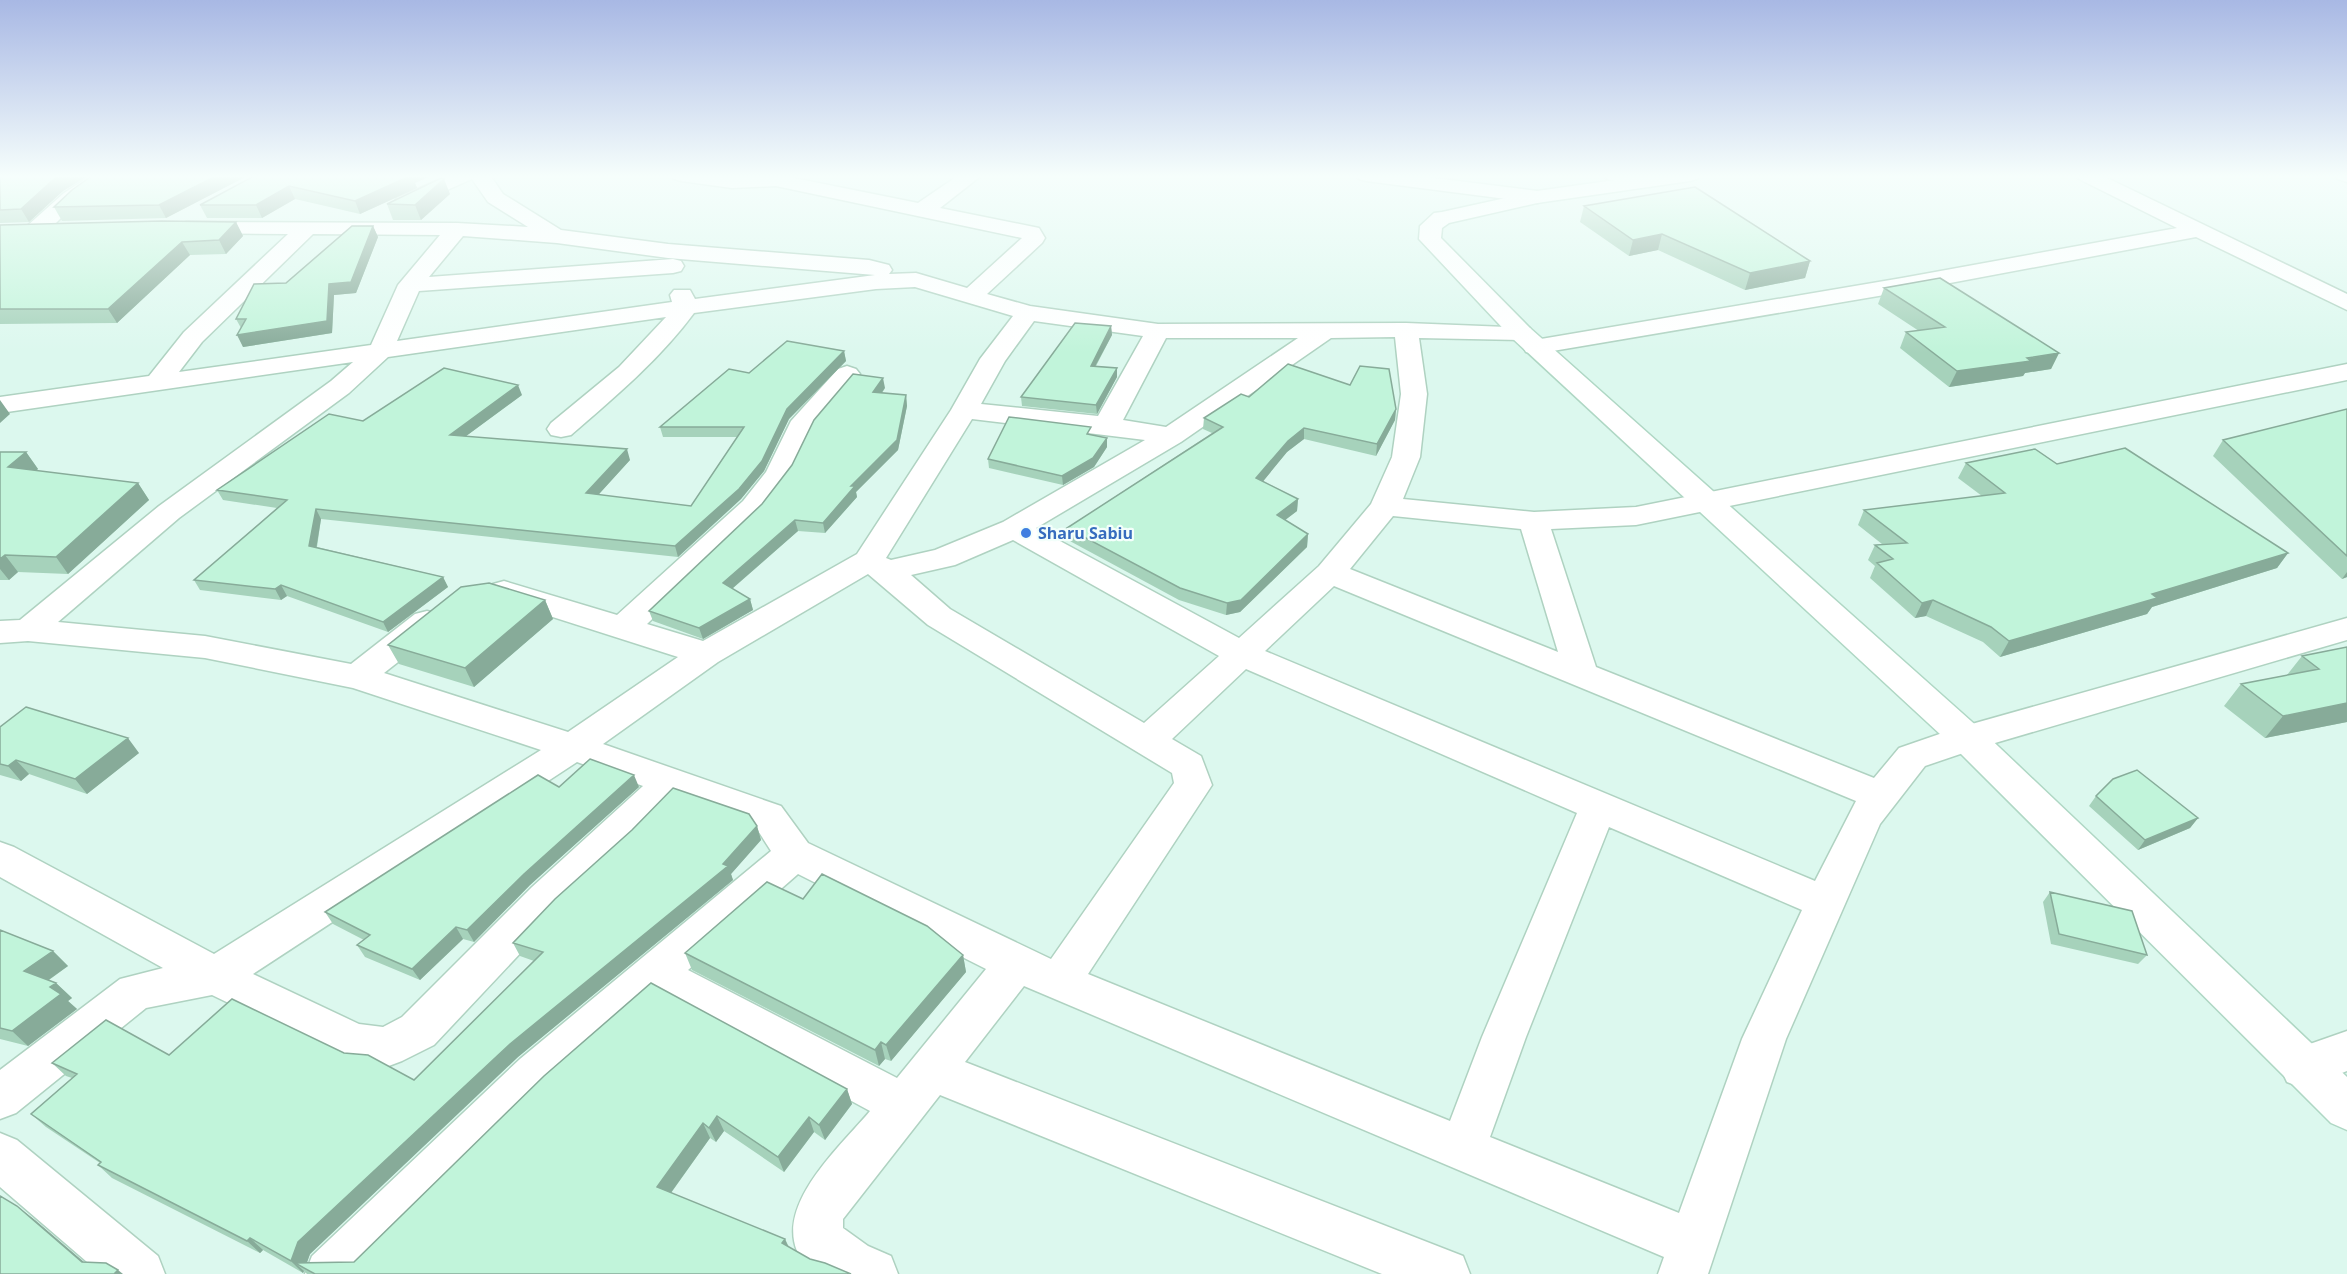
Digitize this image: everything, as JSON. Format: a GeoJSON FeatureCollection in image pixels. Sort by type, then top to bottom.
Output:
{"type":"FeatureCollection","features":[{"type":"Feature","properties":{"kind":"street"},"geometry":{"type":"LineString","coordinates":[[156,384],[193,338],[301,234]]}},
{"type":"Feature","properties":{"kind":"street"},"geometry":{"type":"LineString","coordinates":[[14,631],[169,512],[340,387],[380,351],[410,285],[453,234]]}},
{"type":"Feature","properties":{"kind":"street"},"geometry":{"type":"LineString","coordinates":[[531,234],[557,236],[670,258],[869,267],[1028,313],[1158,331],[1406,330],[1528,340],[1902,285],[2176,234]]}},
{"type":"Feature","properties":{"kind":"street"},"geometry":{"type":"LineString","coordinates":[[971,296],[1034,238],[1032,234]]}},
{"type":"Feature","properties":{"kind":"street"},"geometry":{"type":"LineString","coordinates":[[1430,234],[1430,239],[1528,340],[1967,738],[2347,1108]]}},
{"type":"Feature","properties":{"kind":"street"},"geometry":{"type":"LineString","coordinates":[[2209,234],[2347,303]]}},
{"type":"Feature","properties":{"kind":"street"},"geometry":{"type":"LineString","coordinates":[[410,285],[670,258]]}},
{"type":"Feature","properties":{"kind":"street"},"geometry":{"type":"LineString","coordinates":[[670,258],[686,307]]}},
{"type":"Feature","properties":{"kind":"street"},"geometry":{"type":"LineString","coordinates":[[0,405],[686,307],[876,282],[916,280]]}},
{"type":"Feature","properties":{"kind":"street"},"geometry":{"type":"LineString","coordinates":[[561,429],[645,357],[667,334],[686,307]]}},
{"type":"Feature","properties":{"kind":"street"},"geometry":{"type":"LineString","coordinates":[[877,566],[993,359],[1028,313]]}},
{"type":"Feature","properties":{"kind":"street"},"geometry":{"type":"LineString","coordinates":[[1147,741],[1244,655],[1330,573],[1385,506],[1406,457],[1414,394],[1406,330]]}},
{"type":"Feature","properties":{"kind":"street"},"geometry":{"type":"LineString","coordinates":[[1107,425],[1158,331]]}},
{"type":"Feature","properties":{"kind":"street"},"geometry":{"type":"LineString","coordinates":[[2,1095],[135,992],[214,976],[573,747],[706,654],[877,566],[944,558],[1014,528],[1171,436],[1324,331]]}},
{"type":"Feature","properties":{"kind":"street"},"geometry":{"type":"LineString","coordinates":[[1385,506],[1534,521],[1636,516],[2347,372]]}},
{"type":"Feature","properties":{"kind":"street"},"geometry":{"type":"LineString","coordinates":[[625,626],[753,507],[779,474],[801,427],[847,374]]}},
{"type":"Feature","properties":{"kind":"street"},"geometry":{"type":"LineString","coordinates":[[0,429],[30,401]]}},
{"type":"Feature","properties":{"kind":"street"},"geometry":{"type":"LineString","coordinates":[[964,410],[1107,425],[1171,436]]}},
{"type":"Feature","properties":{"kind":"street"},"geometry":{"type":"LineString","coordinates":[[1534,521],[1581,674]]}},
{"type":"Feature","properties":{"kind":"street"},"geometry":{"type":"LineString","coordinates":[[1014,528],[1244,655],[1826,903]]}},
{"type":"Feature","properties":{"kind":"street"},"geometry":{"type":"LineString","coordinates":[[877,566],[939,617],[1188,766],[1192,785],[1059,982]]}},
{"type":"Feature","properties":{"kind":"street"},"geometry":{"type":"LineString","coordinates":[[1330,573],[1882,796]]}},
{"type":"Feature","properties":{"kind":"street"},"geometry":{"type":"LineString","coordinates":[[357,677],[463,598],[499,589],[625,626],[706,654]]}},
{"type":"Feature","properties":{"kind":"street"},"geometry":{"type":"LineString","coordinates":[[14,631],[205,647],[357,677],[573,747],[768,816],[794,854],[1016,964],[1462,1150],[1688,1259],[1764,1039],[1864,817],[1912,758],[1967,738],[2347,629]]}},
{"type":"Feature","properties":{"kind":"street"},"geometry":{"type":"LineString","coordinates":[[0,858],[214,976],[355,1044],[386,1047],[418,1031],[546,899],[622,831],[670,783]]}},
{"type":"Feature","properties":{"kind":"street"},"geometry":{"type":"LineString","coordinates":[[1462,1150],[1504,1037],[1599,806]]}},
{"type":"Feature","properties":{"kind":"street"},"geometry":{"type":"LineString","coordinates":[[333,1273],[536,1074],[794,854]]}},
{"type":"Feature","properties":{"kind":"street"},"geometry":{"type":"LineString","coordinates":[[873,1274],[850,1264],[818,1240],[819,1211],[1016,964]]}},
{"type":"Feature","properties":{"kind":"street"},"geometry":{"type":"LineString","coordinates":[[654,973],[918,1087],[1445,1274]]}},
{"type":"Feature","properties":{"kind":"street"},"geometry":{"type":"LineString","coordinates":[[2303,1067],[2347,1051]]}},
{"type":"Feature","properties":{"kind":"street"},"geometry":{"type":"LineString","coordinates":[[0,1156],[140,1274]]}},
{"type":"Feature","properties":{"kind":"shaded area"},"geometry":{"type":"Polygon","coordinates":[[[0,234],[2347,234],[2347,1274],[0,1274],[0,234]]]}},
{"type":"Feature","properties":{"kind":"building"},"geometry":{"type":"Polygon","coordinates":[[[0,234],[224,234],[219,240],[182,242],[108,309],[0,309],[0,234]]]}},
{"type":"Feature","properties":{"kind":"building"},"geometry":{"type":"Polygon","coordinates":[[[342,234],[370,234],[351,282],[329,284],[327,321],[237,335],[246,319],[236,319],[254,284],[286,283],[342,234]]]}},
{"type":"Feature","properties":{"kind":"building"},"geometry":{"type":"Polygon","coordinates":[[[1625,234],[1660,234],[1633,240],[1625,234]]]}},
{"type":"Feature","properties":{"kind":"building"},"geometry":{"type":"Polygon","coordinates":[[[1663,234],[1769,234],[1810,261],[1750,273],[1663,234]]]}},
{"type":"Feature","properties":{"kind":"building"},"geometry":{"type":"Polygon","coordinates":[[[1940,278],[2059,353],[2027,358],[2031,361],[1957,371],[1906,332],[1945,327],[1884,288],[1940,278]]]}},
{"type":"Feature","properties":{"kind":"building"},"geometry":{"type":"Polygon","coordinates":[[[1075,323],[1111,326],[1091,366],[1117,368],[1096,405],[1021,397],[1075,323]]]}},
{"type":"Feature","properties":{"kind":"building"},"geometry":{"type":"Polygon","coordinates":[[[787,341],[844,351],[787,409],[762,461],[739,489],[675,546],[316,509],[309,546],[443,577],[383,622],[281,585],[275,589],[194,580],[287,500],[217,490],[329,414],[363,421],[444,368],[518,385],[450,435],[627,449],[586,493],[691,506],[744,427],[660,427],[729,369],[749,373],[787,341]]]}},
{"type":"Feature","properties":{"kind":"building"},"geometry":{"type":"Polygon","coordinates":[[[1288,364],[1350,385],[1360,366],[1389,369],[1396,409],[1377,444],[1304,428],[1288,441],[1256,478],[1298,499],[1277,515],[1308,534],[1241,600],[1227,603],[1180,588],[1067,528],[1223,427],[1204,418],[1241,394],[1249,397],[1288,364]]]}},
{"type":"Feature","properties":{"kind":"building"},"geometry":{"type":"Polygon","coordinates":[[[853,374],[883,378],[873,392],[906,395],[897,440],[851,486],[855,486],[823,523],[795,520],[723,583],[750,599],[699,628],[649,611],[762,504],[792,465],[814,420],[853,374]]]}},
{"type":"Feature","properties":{"kind":"building"},"geometry":{"type":"Polygon","coordinates":[[[2347,409],[2347,556],[2223,440],[2347,409]]]}},
{"type":"Feature","properties":{"kind":"building"},"geometry":{"type":"Polygon","coordinates":[[[1009,417],[1091,427],[1087,434],[1107,438],[1093,458],[1062,476],[988,459],[1009,417]]]}},
{"type":"Feature","properties":{"kind":"building"},"geometry":{"type":"Polygon","coordinates":[[[2125,448],[2288,553],[2152,594],[2157,598],[2009,641],[1991,627],[1933,600],[1922,603],[1877,563],[1893,559],[1875,545],[1907,543],[1864,510],[2005,493],[1966,463],[2035,449],[2057,464],[2125,448]]]}},
{"type":"Feature","properties":{"kind":"building"},"geometry":{"type":"Polygon","coordinates":[[[0,452],[26,452],[8,467],[138,483],[56,557],[5,555],[0,559],[0,452]]]}},
{"type":"Feature","properties":{"kind":"building"},"geometry":{"type":"Polygon","coordinates":[[[489,583],[545,600],[465,668],[388,645],[461,587],[489,583]]]}},
{"type":"Feature","properties":{"kind":"building"},"geometry":{"type":"Polygon","coordinates":[[[2347,647],[2347,703],[2283,716],[2241,684],[2319,669],[2302,656],[2347,647]]]}},
{"type":"Feature","properties":{"kind":"building"},"geometry":{"type":"Polygon","coordinates":[[[26,707],[128,738],[75,779],[16,760],[8,766],[0,764],[0,727],[26,707]]]}},
{"type":"Feature","properties":{"kind":"building"},"geometry":{"type":"Polygon","coordinates":[[[590,759],[634,775],[524,874],[467,930],[456,927],[412,969],[357,945],[370,935],[325,912],[538,775],[559,787],[590,759]]]}},
{"type":"Feature","properties":{"kind":"building"},"geometry":{"type":"Polygon","coordinates":[[[2137,770],[2198,818],[2145,840],[2096,796],[2113,779],[2137,770]]]}},
{"type":"Feature","properties":{"kind":"building"},"geometry":{"type":"Polygon","coordinates":[[[673,788],[749,814],[757,826],[723,864],[728,866],[510,1044],[298,1242],[291,1261],[250,1238],[247,1241],[98,1165],[101,1162],[31,1114],[77,1074],[52,1063],[106,1020],[169,1055],[232,999],[344,1053],[368,1055],[414,1080],[543,952],[513,943],[555,899],[632,830],[673,788]]]}},
{"type":"Feature","properties":{"kind":"building"},"geometry":{"type":"Polygon","coordinates":[[[822,874],[927,926],[963,955],[886,1045],[881,1042],[875,1050],[685,953],[767,882],[803,899],[822,874]]]}},
{"type":"Feature","properties":{"kind":"building"},"geometry":{"type":"Polygon","coordinates":[[[2050,892],[2132,911],[2147,955],[2059,934],[2050,892]]]}},
{"type":"Feature","properties":{"kind":"building"},"geometry":{"type":"Polygon","coordinates":[[[0,930],[53,951],[24,971],[56,983],[50,987],[61,994],[12,1031],[0,1028],[0,930]]]}},
{"type":"Feature","properties":{"kind":"building"},"geometry":{"type":"Polygon","coordinates":[[[651,983],[847,1089],[819,1125],[809,1117],[778,1157],[717,1116],[709,1128],[703,1123],[657,1187],[785,1239],[782,1243],[810,1259],[851,1274],[315,1274],[295,1263],[354,1262],[544,1076],[651,983]]]}},
{"type":"Feature","properties":{"kind":"building"},"geometry":{"type":"Polygon","coordinates":[[[0,1196],[17,1206],[82,1262],[106,1263],[118,1270],[114,1274],[0,1274],[0,1196]]]}},
{"type":"Feature","properties":{"kind":"place","name":"Sharu Sabiu"},"geometry":{"type":"Point","coordinates":[1026,533]}}]}
